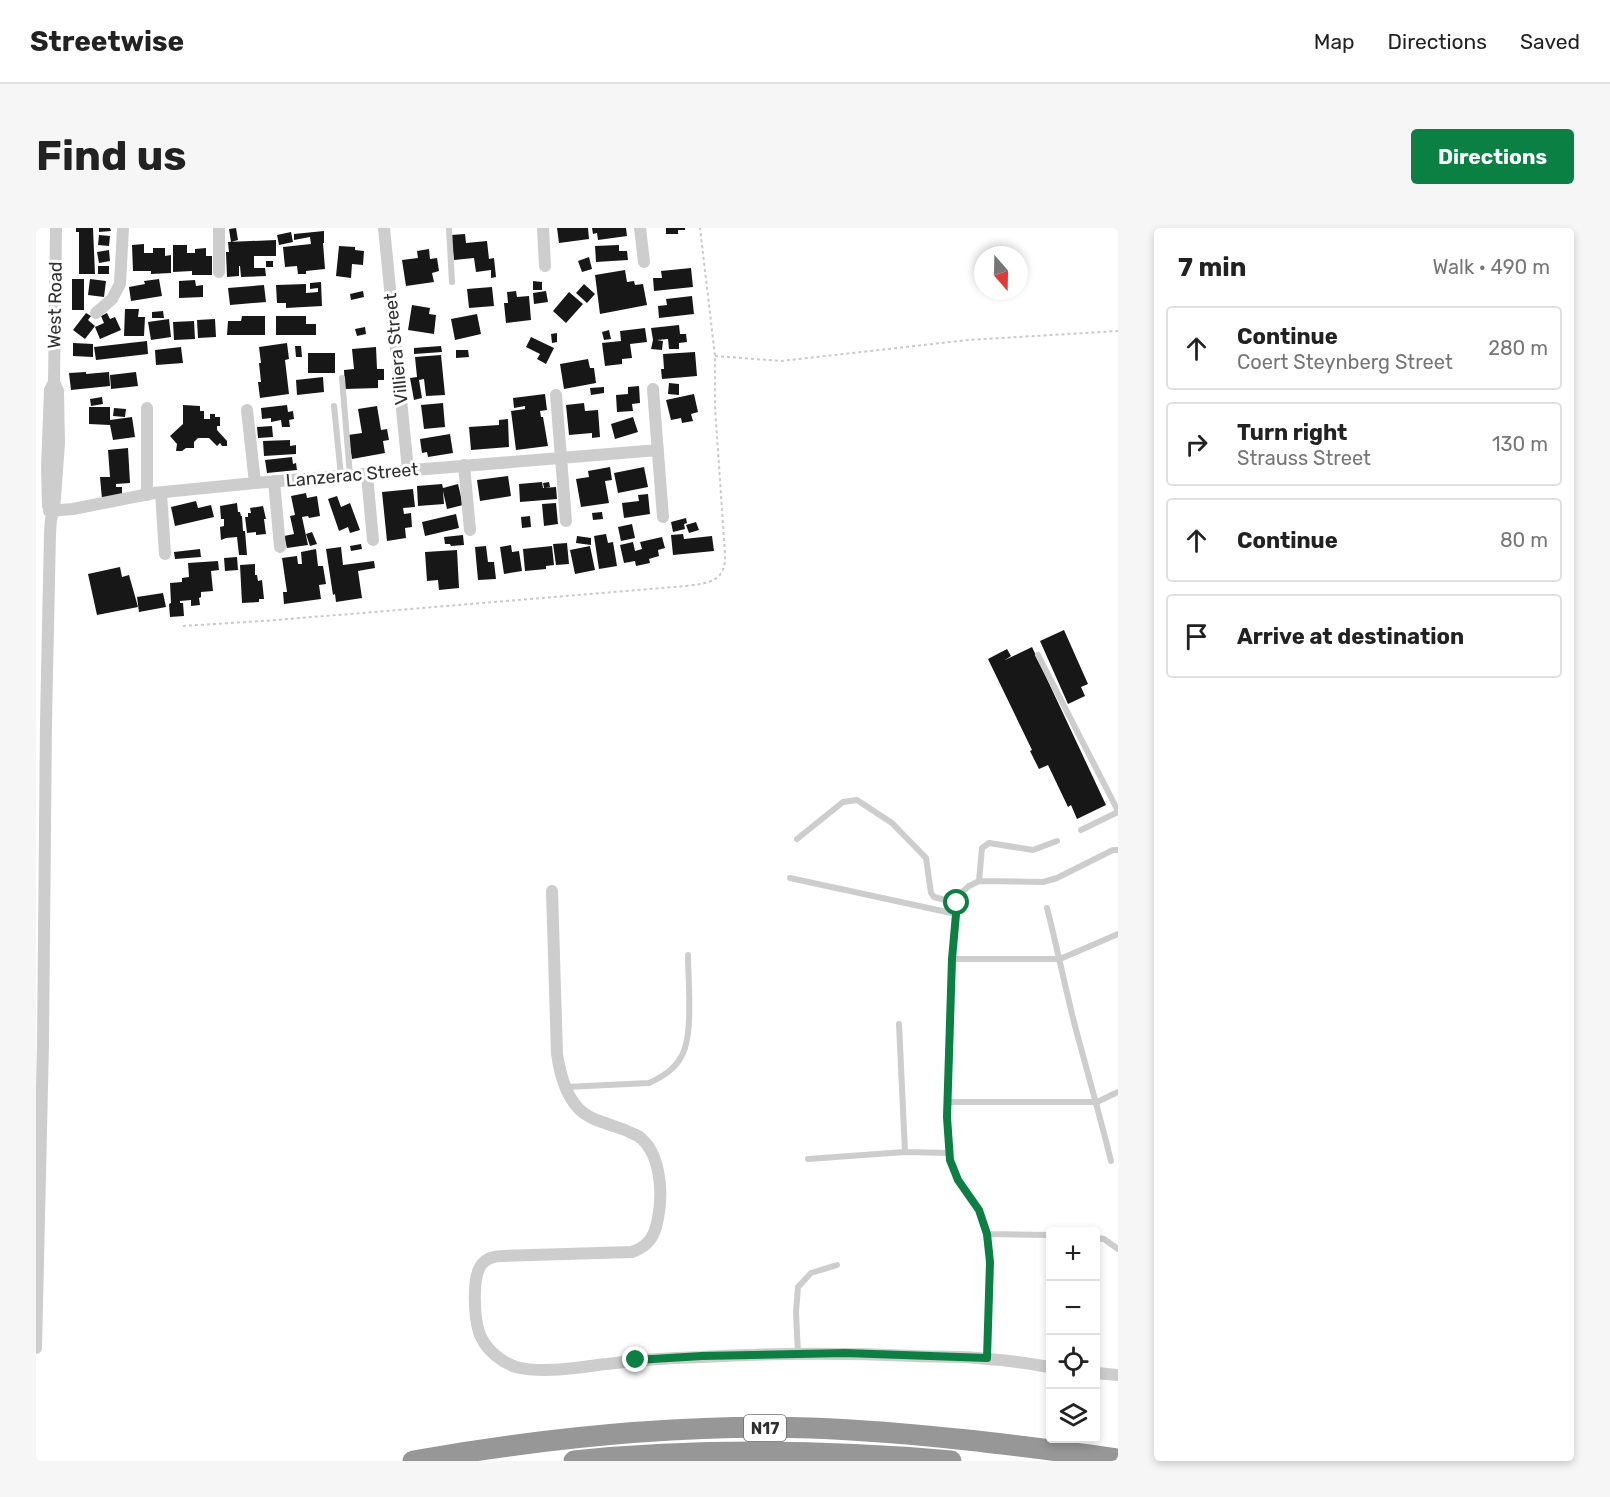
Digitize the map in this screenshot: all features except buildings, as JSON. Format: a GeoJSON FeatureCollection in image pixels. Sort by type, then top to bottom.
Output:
{"type":"FeatureCollection","features":[{"type":"Feature","properties":{"kind":"highway","name":"N17"},"geometry":{"type":"LineString","coordinates":[[413,1461],[588,1436],[645,1431],[758,1428],[810,1428],[931,1436],[1118,1459]]}},
{"type":"Feature","properties":{"kind":"highway","name":"N17"},"geometry":{"type":"LineString","coordinates":[[574,1461],[706,1452],[760,1451],[861,1454],[951,1461]]}},
{"type":"Feature","properties":{"kind":"street","name":"West Road"},"geometry":{"type":"LineString","coordinates":[[36,1348],[40,836],[51,514],[47,468],[54,388],[56,228]]}},
{"type":"Feature","properties":{"kind":"street"},"geometry":{"type":"LineString","coordinates":[[96,312],[112,299],[120,284],[123,228]]}},
{"type":"Feature","properties":{"kind":"street"},"geometry":{"type":"LineString","coordinates":[[219,228],[219,272]]}},
{"type":"Feature","properties":{"kind":"street","name":"Villiera Street"},"geometry":{"type":"LineString","coordinates":[[384,228],[408,470]]}},
{"type":"Feature","properties":{"kind":"street"},"geometry":{"type":"LineString","coordinates":[[543,228],[545,266]]}},
{"type":"Feature","properties":{"kind":"street"},"geometry":{"type":"LineString","coordinates":[[640,228],[644,262]]}},
{"type":"Feature","properties":{"kind":"street"},"geometry":{"type":"LineString","coordinates":[[36,390],[54,388]]}},
{"type":"Feature","properties":{"kind":"street"},"geometry":{"type":"LineString","coordinates":[[653,390],[663,517]]}},
{"type":"Feature","properties":{"kind":"street"},"geometry":{"type":"LineString","coordinates":[[556,395],[566,520]]}},
{"type":"Feature","properties":{"kind":"street"},"geometry":{"type":"LineString","coordinates":[[147,408],[147,495]]}},
{"type":"Feature","properties":{"kind":"street"},"geometry":{"type":"LineString","coordinates":[[247,410],[255,483]]}},
{"type":"Feature","properties":{"kind":"street","name":"Lanzerac Street"},"geometry":{"type":"LineString","coordinates":[[51,514],[147,495],[255,483],[658,450]]}},
{"type":"Feature","properties":{"kind":"street"},"geometry":{"type":"LineString","coordinates":[[464,465],[470,530]]}},
{"type":"Feature","properties":{"kind":"street"},"geometry":{"type":"LineString","coordinates":[[367,475],[373,540]]}},
{"type":"Feature","properties":{"kind":"street"},"geometry":{"type":"LineString","coordinates":[[274,481],[280,547]]}},
{"type":"Feature","properties":{"kind":"street"},"geometry":{"type":"LineString","coordinates":[[162,493],[165,554]]}},
{"type":"Feature","properties":{"kind":"street"},"geometry":{"type":"LineString","coordinates":[[552,891],[557,1054],[560,1070],[571,1099],[581,1111],[604,1125],[622,1129],[638,1137],[652,1152],[661,1197],[657,1226],[650,1241],[641,1249],[632,1252],[491,1257],[479,1269],[476,1278],[476,1316],[481,1338],[487,1347],[502,1361],[531,1369],[702,1356],[845,1353],[987,1358],[1046,1366]]}},
{"type":"Feature","properties":{"kind":"street"},"geometry":{"type":"LineString","coordinates":[[1100,1373],[1118,1375]]}},
{"type":"Feature","properties":{"kind":"lane"},"geometry":{"type":"LineString","coordinates":[[448,228],[452,282]]}},
{"type":"Feature","properties":{"kind":"lane"},"geometry":{"type":"LineString","coordinates":[[342,378],[346,476]]}},
{"type":"Feature","properties":{"kind":"lane"},"geometry":{"type":"LineString","coordinates":[[334,406],[346,476]]}},
{"type":"Feature","properties":{"kind":"lane"},"geometry":{"type":"LineString","coordinates":[[1038,655],[1118,812],[1081,830]]}},
{"type":"Feature","properties":{"kind":"lane"},"geometry":{"type":"LineString","coordinates":[[797,839],[843,802],[857,800],[892,823],[926,858],[931,893],[934,897],[957,903]]}},
{"type":"Feature","properties":{"kind":"lane"},"geometry":{"type":"LineString","coordinates":[[978,881],[982,848],[989,843],[1033,850],[1057,841]]}},
{"type":"Feature","properties":{"kind":"lane"},"geometry":{"type":"LineString","coordinates":[[987,1358],[990,1262],[987,1234],[979,1210],[958,1180],[949,1153],[947,1102],[952,959],[957,903],[960,893],[978,881],[1042,882],[1057,878],[1113,850],[1118,850]]}},
{"type":"Feature","properties":{"kind":"lane"},"geometry":{"type":"LineString","coordinates":[[790,878],[956,914]]}},
{"type":"Feature","properties":{"kind":"lane"},"geometry":{"type":"LineString","coordinates":[[1047,908],[1112,1161]]}},
{"type":"Feature","properties":{"kind":"lane"},"geometry":{"type":"LineString","coordinates":[[952,959],[1060,958],[1118,934]]}},
{"type":"Feature","properties":{"kind":"lane"},"geometry":{"type":"LineString","coordinates":[[566,1087],[649,1083],[671,1070],[682,1056],[687,1043],[688,955]]}},
{"type":"Feature","properties":{"kind":"lane"},"geometry":{"type":"LineString","coordinates":[[899,1023],[905,1152]]}},
{"type":"Feature","properties":{"kind":"lane"},"geometry":{"type":"LineString","coordinates":[[947,1102],[1097,1102],[1118,1092]]}},
{"type":"Feature","properties":{"kind":"lane"},"geometry":{"type":"LineString","coordinates":[[808,1159],[905,1152],[949,1153]]}},
{"type":"Feature","properties":{"kind":"lane"},"geometry":{"type":"LineString","coordinates":[[987,1234],[1046,1235]]}},
{"type":"Feature","properties":{"kind":"lane"},"geometry":{"type":"LineString","coordinates":[[1100,1239],[1118,1249]]}},
{"type":"Feature","properties":{"kind":"lane"},"geometry":{"type":"LineString","coordinates":[[798,1354],[796,1311],[798,1287],[811,1273],[837,1265]]}},
{"type":"Feature","properties":{"kind":"path"},"geometry":{"type":"LineString","coordinates":[[715,356],[781,361],[968,340],[1118,331]]}},
{"type":"Feature","properties":{"kind":"route"},"geometry":{"type":"LineString","coordinates":[[636,1360],[845,1353],[987,1358],[990,1262],[987,1234],[979,1210],[958,1180],[950,1160],[947,1117],[952,959],[957,903]]}}]}
